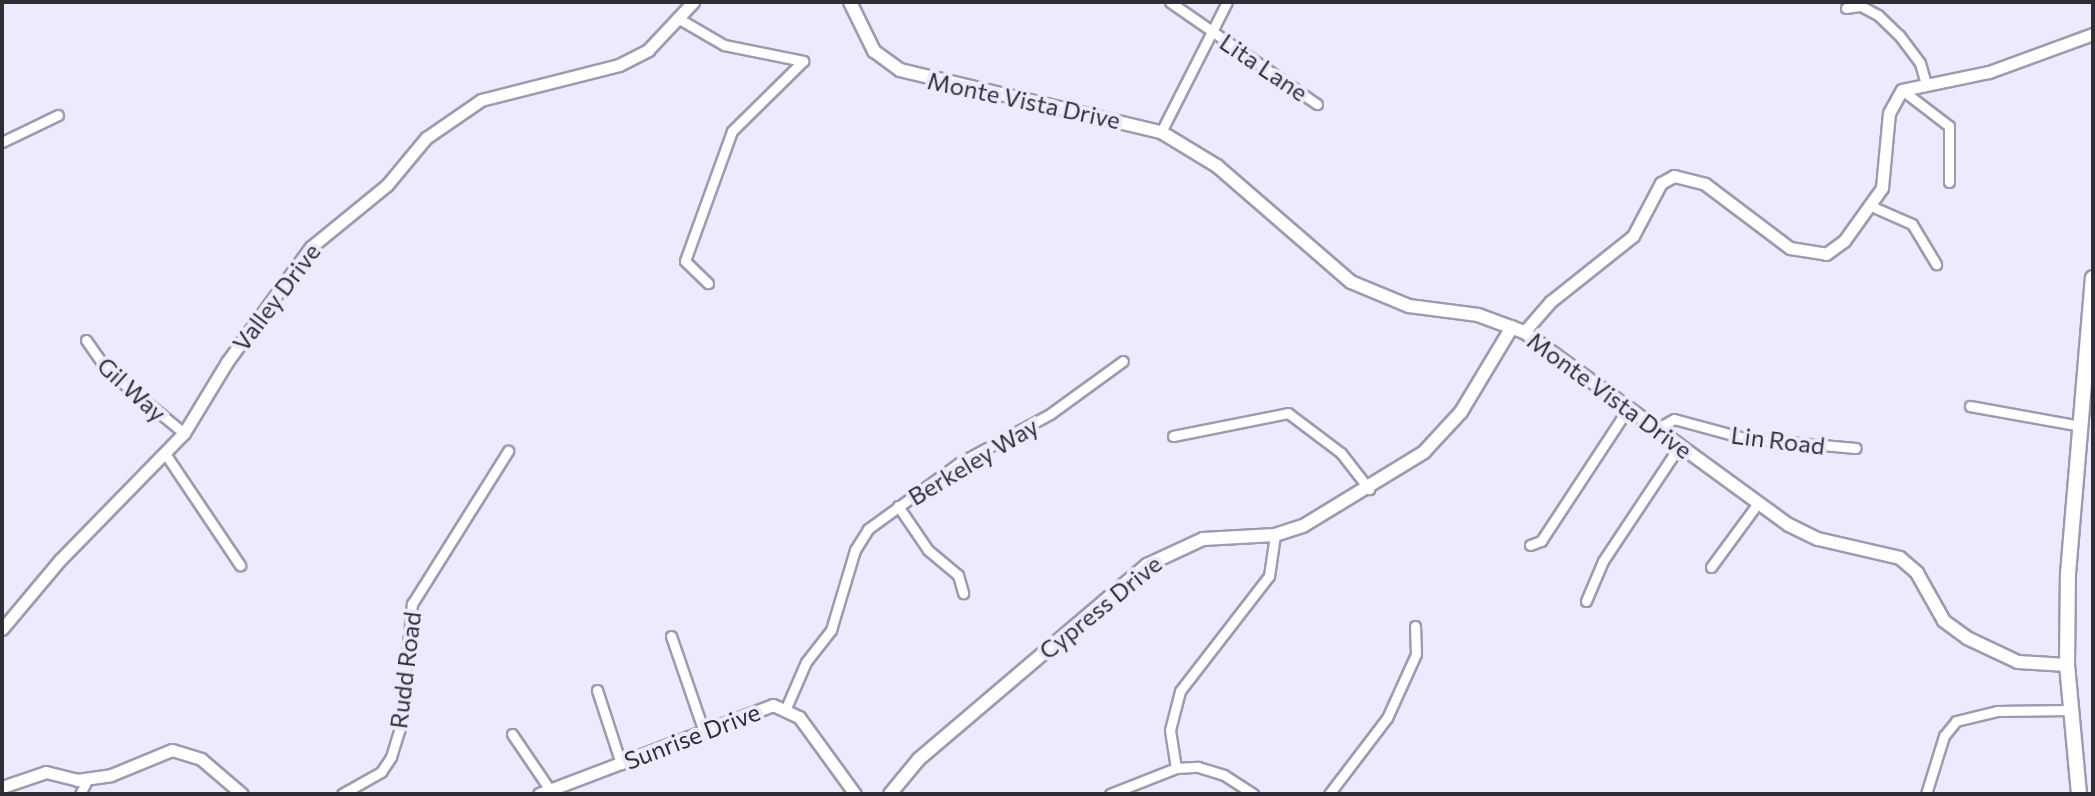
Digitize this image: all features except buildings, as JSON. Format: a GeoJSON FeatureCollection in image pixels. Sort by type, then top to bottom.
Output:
{"type":"FeatureCollection","features":[{"type":"Feature","properties":{"kind":"main road","name":"Monte Vista Drive"},"geometry":{"type":"LineString","coordinates":[[850,2],[874,51],[912,75],[1161,132],[1217,166],[1363,289],[1409,306],[1518,329],[1806,535],[1900,558],[1921,578],[1944,621],[1979,645],[2034,666],[2067,665]]}},
{"type":"Feature","properties":{"kind":"main road"},"geometry":{"type":"LineString","coordinates":[[2079,794],[2067,665],[2093,278]]}},
{"type":"Feature","properties":{"kind":"main road","name":"Cypress Drive"},"geometry":{"type":"LineString","coordinates":[[890,794],[919,759],[1147,565],[1203,539],[1275,535],[1331,513],[1444,434],[1518,329]]}},
{"type":"Feature","properties":{"kind":"street","name":"Valley Drive"},"geometry":{"type":"LineString","coordinates":[[2,629],[59,560],[166,455],[184,433],[295,266],[453,115],[498,95],[619,65],[648,50],[681,20],[693,2]]}},
{"type":"Feature","properties":{"kind":"street"},"geometry":{"type":"LineString","coordinates":[[1170,2],[1210,31]]}},
{"type":"Feature","properties":{"kind":"street","name":"Lita Lane"},"geometry":{"type":"LineString","coordinates":[[1161,132],[1227,2]]}},
{"type":"Feature","properties":{"kind":"street"},"geometry":{"type":"LineString","coordinates":[[1846,8],[1861,6],[1889,25],[1913,51],[1926,84]]}},
{"type":"Feature","properties":{"kind":"street"},"geometry":{"type":"LineString","coordinates":[[681,20],[724,45],[803,61],[732,131],[685,261],[708,283]]}},
{"type":"Feature","properties":{"kind":"street","name":"Lita Lane"},"geometry":{"type":"LineString","coordinates":[[1210,31],[1317,104]]}},
{"type":"Feature","properties":{"kind":"street"},"geometry":{"type":"LineString","coordinates":[[1902,90],[2041,55],[2093,34]]}},
{"type":"Feature","properties":{"kind":"street"},"geometry":{"type":"LineString","coordinates":[[1902,90],[1949,126],[1949,182]]}},
{"type":"Feature","properties":{"kind":"street","name":"Cypress Drive"},"geometry":{"type":"LineString","coordinates":[[1518,329],[1633,236],[1661,183],[1674,176],[1693,176],[1790,248],[1814,256],[1833,250],[1871,206],[1886,172],[1889,113],[1902,90]]}},
{"type":"Feature","properties":{"kind":"street"},"geometry":{"type":"LineString","coordinates":[[2,142],[58,115]]}},
{"type":"Feature","properties":{"kind":"street"},"geometry":{"type":"LineString","coordinates":[[1871,206],[1912,224],[1936,264]]}},
{"type":"Feature","properties":{"kind":"street","name":"Gil Way"},"geometry":{"type":"LineString","coordinates":[[86,340],[108,371],[184,433]]}},
{"type":"Feature","properties":{"kind":"street","name":"Berkeley Way"},"geometry":{"type":"LineString","coordinates":[[786,708],[806,662],[831,630],[855,550],[868,529],[959,463],[1050,414],[1123,361]]}},
{"type":"Feature","properties":{"kind":"street"},"geometry":{"type":"LineString","coordinates":[[1970,406],[2081,426]]}},
{"type":"Feature","properties":{"kind":"street"},"geometry":{"type":"LineString","coordinates":[[1530,545],[1541,541],[1629,407]]}},
{"type":"Feature","properties":{"kind":"street"},"geometry":{"type":"LineString","coordinates":[[1173,436],[1288,413],[1341,453],[1369,489]]}},
{"type":"Feature","properties":{"kind":"street","name":"Lin Road"},"geometry":{"type":"LineString","coordinates":[[1658,428],[1674,419],[1744,438],[1856,448]]}},
{"type":"Feature","properties":{"kind":"street"},"geometry":{"type":"LineString","coordinates":[[1586,601],[1603,561],[1680,445]]}},
{"type":"Feature","properties":{"kind":"street","name":"Rudd Road"},"geometry":{"type":"LineString","coordinates":[[342,794],[381,772],[391,757],[400,728],[412,604],[508,451]]}},
{"type":"Feature","properties":{"kind":"street"},"geometry":{"type":"LineString","coordinates":[[166,455],[240,565]]}},
{"type":"Feature","properties":{"kind":"street"},"geometry":{"type":"LineString","coordinates":[[1711,567],[1758,503]]}},
{"type":"Feature","properties":{"kind":"street"},"geometry":{"type":"LineString","coordinates":[[898,506],[928,550],[958,575],[963,593]]}},
{"type":"Feature","properties":{"kind":"street"},"geometry":{"type":"LineString","coordinates":[[1176,768],[1170,730],[1180,691],[1269,576],[1275,535]]}},
{"type":"Feature","properties":{"kind":"street"},"geometry":{"type":"LineString","coordinates":[[1329,794],[1383,725],[1416,654],[1415,626]]}},
{"type":"Feature","properties":{"kind":"street"},"geometry":{"type":"LineString","coordinates":[[671,636],[704,732]]}},
{"type":"Feature","properties":{"kind":"street"},"geometry":{"type":"LineString","coordinates":[[597,690],[621,764]]}},
{"type":"Feature","properties":{"kind":"street","name":"Sunrise Drive"},"geometry":{"type":"LineString","coordinates":[[545,792],[773,705],[786,708],[855,794]]}},
{"type":"Feature","properties":{"kind":"street"},"geometry":{"type":"LineString","coordinates":[[1926,794],[1944,736],[1956,721],[1997,711],[2070,710]]}},
{"type":"Feature","properties":{"kind":"street"},"geometry":{"type":"LineString","coordinates":[[512,734],[545,792]]}},
{"type":"Feature","properties":{"kind":"street"},"geometry":{"type":"LineString","coordinates":[[2,787],[46,772],[87,780],[172,750],[201,759],[242,794]]}},
{"type":"Feature","properties":{"kind":"street"},"geometry":{"type":"LineString","coordinates":[[1110,794],[1176,768],[1211,769],[1253,794]]}},
{"type":"Feature","properties":{"kind":"street"},"geometry":{"type":"LineString","coordinates":[[80,794],[87,780]]}}]}
